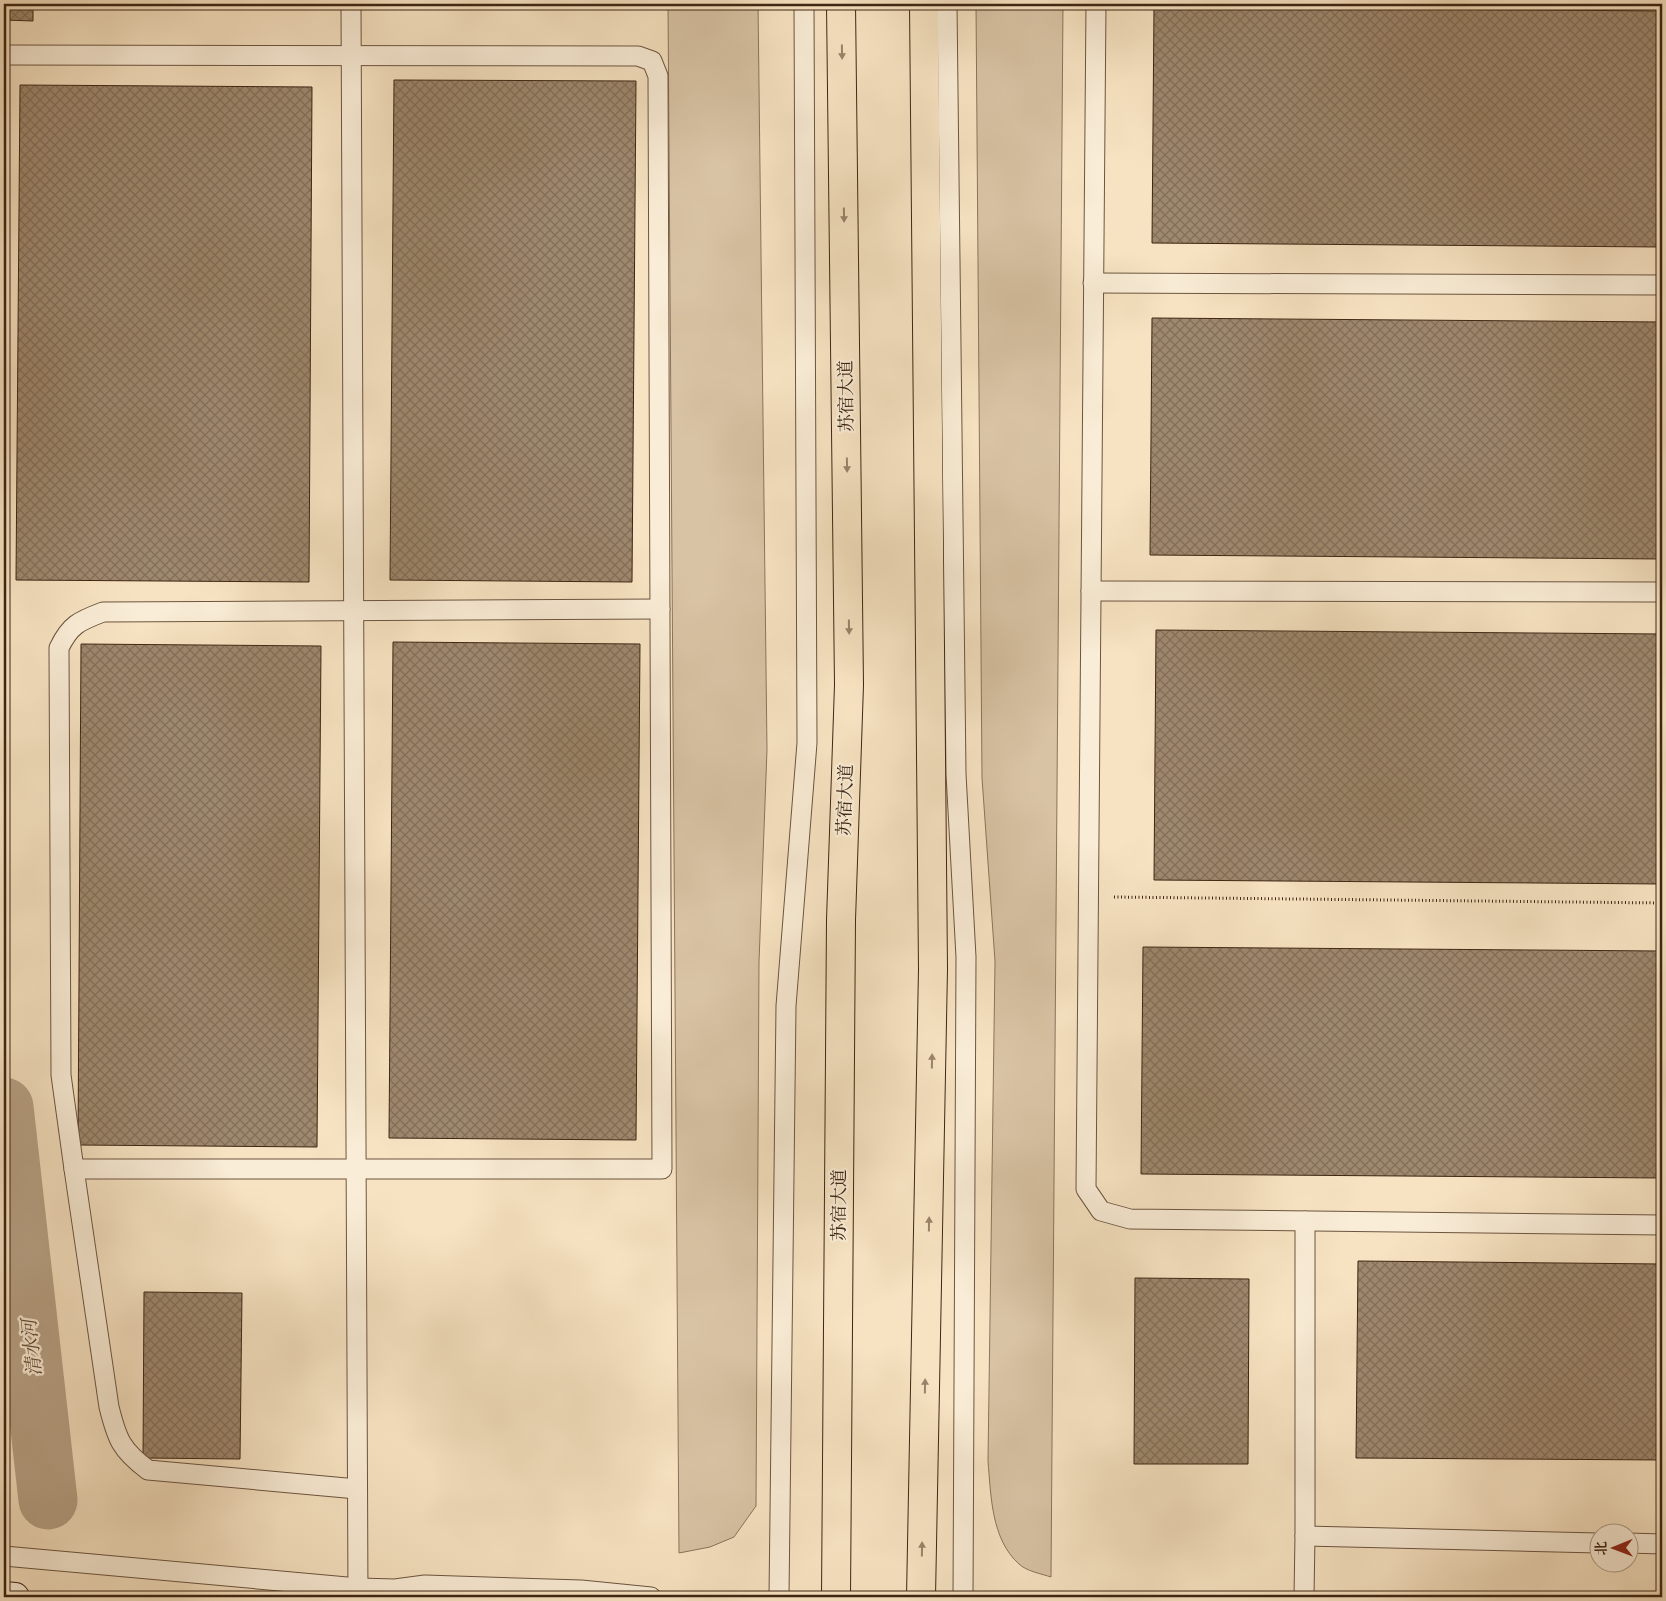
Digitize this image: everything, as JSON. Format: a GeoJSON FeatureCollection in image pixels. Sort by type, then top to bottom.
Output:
{"type":"FeatureCollection","features":[{"type":"Feature","properties":{"kind":"main road","name":"苏宿大道"},"geometry":{"type":"LineString","coordinates":[[836,1597],[841,920],[849,685],[841,4]]}},
{"type":"Feature","properties":{"kind":"main road"},"geometry":{"type":"LineString","coordinates":[[921,1597],[934,969],[924,4]]}},
{"type":"Feature","properties":{"kind":"main road"},"geometry":{"type":"LineString","coordinates":[[4,1596],[15,1597]]}},
{"type":"Feature","properties":{"kind":"lane"},"geometry":{"type":"LineString","coordinates":[[352,4],[358,1592]]}},
{"type":"Feature","properties":{"kind":"lane"},"geometry":{"type":"LineString","coordinates":[[779,1597],[786,1006],[807,743],[804,4]]}},
{"type":"Feature","properties":{"kind":"lane"},"geometry":{"type":"LineString","coordinates":[[947,4],[956,774],[966,956],[963,1597]]}},
{"type":"Feature","properties":{"kind":"lane"},"geometry":{"type":"LineString","coordinates":[[1096,4],[1086,1189],[1101,1211],[1130,1219],[1662,1225]]}},
{"type":"Feature","properties":{"kind":"lane"},"geometry":{"type":"LineString","coordinates":[[4,55],[638,56],[652,61],[658,76],[662,1169],[74,1169]]}},
{"type":"Feature","properties":{"kind":"lane"},"geometry":{"type":"LineString","coordinates":[[1093,283],[1662,285]]}},
{"type":"Feature","properties":{"kind":"lane"},"geometry":{"type":"LineString","coordinates":[[1091,592],[1662,592]]}},
{"type":"Feature","properties":{"kind":"lane"},"geometry":{"type":"LineString","coordinates":[[357,1489],[148,1470],[129,1456],[116,1434],[109,1407],[61,1075],[59,648],[68,630],[84,619],[103,612],[660,609]]}},
{"type":"Feature","properties":{"kind":"lane"},"geometry":{"type":"LineString","coordinates":[[1304,1597],[1305,1221]]}},
{"type":"Feature","properties":{"kind":"lane"},"geometry":{"type":"LineString","coordinates":[[1305,1536],[1588,1543]]}},
{"type":"Feature","properties":{"kind":"lane"},"geometry":{"type":"LineString","coordinates":[[1638,1543],[1662,1544]]}},
{"type":"Feature","properties":{"kind":"lane"},"geometry":{"type":"LineString","coordinates":[[4,1556],[358,1592],[435,1585],[581,1590],[651,1597]]}},
{"type":"Feature","properties":{"kind":"path"},"geometry":{"type":"LineString","coordinates":[[1088,897],[1662,903]]}},
{"type":"Feature","properties":{"kind":"shaded area"},"geometry":{"type":"Polygon","coordinates":[[[668,4],[758,4],[767,750],[759,962],[756,1506],[734,1537],[710,1547],[679,1553],[668,4]]]}},
{"type":"Feature","properties":{"kind":"shaded area"},"geometry":{"type":"Polygon","coordinates":[[[976,4],[1063,4],[1051,1577],[1019,1564],[1003,1542],[994,1516],[988,1461],[995,961],[982,778],[976,4]]]}},
{"type":"Feature","properties":{"kind":"building"},"geometry":{"type":"Polygon","coordinates":[[[4,4],[33,4],[33,21],[4,20],[4,4]]]}},
{"type":"Feature","properties":{"kind":"building"},"geometry":{"type":"Polygon","coordinates":[[[1154,7],[1662,11],[1662,247],[1152,243],[1154,7]]]}},
{"type":"Feature","properties":{"kind":"building"},"geometry":{"type":"Polygon","coordinates":[[[394,80],[636,81],[632,582],[390,580],[394,80]]]}},
{"type":"Feature","properties":{"kind":"building"},"geometry":{"type":"Polygon","coordinates":[[[20,85],[312,87],[309,582],[16,580],[20,85]]]}},
{"type":"Feature","properties":{"kind":"building"},"geometry":{"type":"Polygon","coordinates":[[[1152,318],[1662,322],[1662,559],[1150,555],[1152,318]]]}},
{"type":"Feature","properties":{"kind":"building"},"geometry":{"type":"Polygon","coordinates":[[[1156,630],[1662,634],[1662,884],[1154,880],[1156,630]]]}},
{"type":"Feature","properties":{"kind":"building"},"geometry":{"type":"Polygon","coordinates":[[[393,642],[640,644],[636,1140],[389,1138],[393,642]]]}},
{"type":"Feature","properties":{"kind":"building"},"geometry":{"type":"Polygon","coordinates":[[[81,644],[321,646],[317,1147],[78,1145],[81,644]]]}},
{"type":"Feature","properties":{"kind":"building"},"geometry":{"type":"Polygon","coordinates":[[[1143,947],[1662,951],[1662,1178],[1141,1174],[1143,947]]]}},
{"type":"Feature","properties":{"kind":"building"},"geometry":{"type":"Polygon","coordinates":[[[1358,1261],[1662,1264],[1662,1460],[1356,1458],[1358,1261]]]}},
{"type":"Feature","properties":{"kind":"building"},"geometry":{"type":"Polygon","coordinates":[[[1135,1278],[1249,1279],[1248,1464],[1134,1464],[1135,1278]]]}},
{"type":"Feature","properties":{"kind":"building"},"geometry":{"type":"Polygon","coordinates":[[[144,1292],[242,1293],[240,1459],[143,1458],[144,1292]]]}},
{"type":"Feature","properties":{"kind":"waterway","name":"清水河"},"geometry":{"type":"LineString","coordinates":[[4,1107],[48,1500]]}}]}
